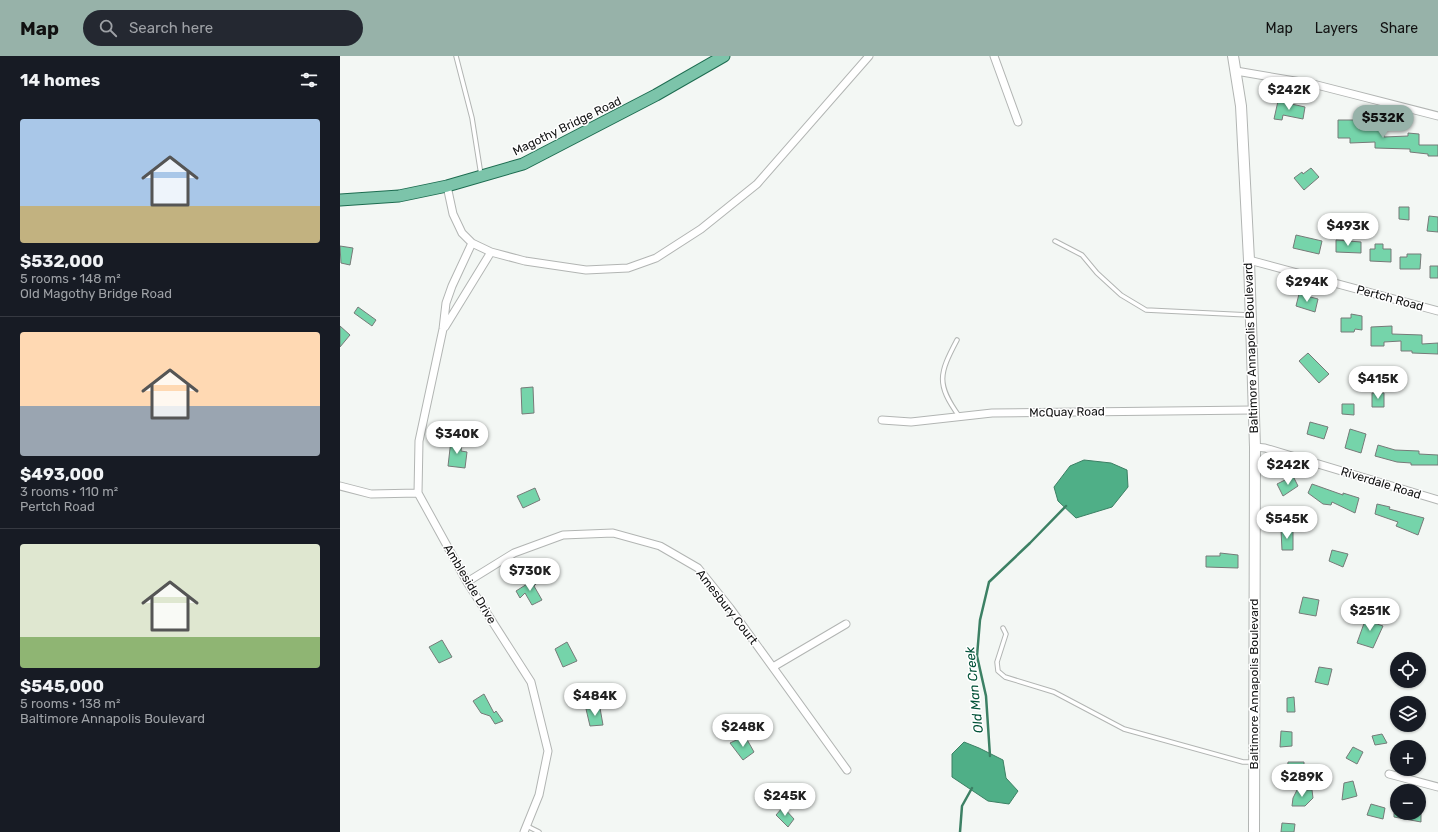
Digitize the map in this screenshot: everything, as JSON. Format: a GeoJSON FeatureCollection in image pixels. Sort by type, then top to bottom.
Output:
{"type":"FeatureCollection","features":[{"type":"Feature","properties":{"kind":"main road","name":"Magothy Bridge Road"},"geometry":{"type":"LineString","coordinates":[[340,200],[399,196],[447,186],[523,164],[656,96],[724,56]]}},
{"type":"Feature","properties":{"kind":"main road","name":"Baltimore Annapolis Boulevard"},"geometry":{"type":"LineString","coordinates":[[1233,56],[1241,106],[1249,260],[1252,410],[1255,447],[1254,832]]}},
{"type":"Feature","properties":{"kind":"street"},"geometry":{"type":"LineString","coordinates":[[447,186],[453,214],[462,233],[472,243],[491,252],[525,261],[586,270],[628,268],[656,258],[701,228],[757,184],[868,56]]}},
{"type":"Feature","properties":{"kind":"street"},"geometry":{"type":"LineString","coordinates":[[994,56],[1018,122]]}},
{"type":"Feature","properties":{"kind":"street"},"geometry":{"type":"LineString","coordinates":[[1236,71],[1312,84],[1438,116]]}},
{"type":"Feature","properties":{"kind":"street","name":"Ambleside Drive"},"geometry":{"type":"LineString","coordinates":[[472,243],[452,286],[446,303],[443,329],[418,441],[418,493],[467,582],[531,682],[548,751],[539,795],[525,829]]}},
{"type":"Feature","properties":{"kind":"street","name":"Ambleside Drive"},"geometry":{"type":"LineString","coordinates":[[443,329],[491,252]]}},
{"type":"Feature","properties":{"kind":"street","name":"Pertch Road"},"geometry":{"type":"LineString","coordinates":[[1249,260],[1438,311]]}},
{"type":"Feature","properties":{"kind":"street","name":"McQuay Road"},"geometry":{"type":"LineString","coordinates":[[882,420],[911,422],[992,413],[1252,410]]}},
{"type":"Feature","properties":{"kind":"street","name":"Riverdale Road"},"geometry":{"type":"LineString","coordinates":[[1255,447],[1265,448],[1438,500]]}},
{"type":"Feature","properties":{"kind":"street"},"geometry":{"type":"LineString","coordinates":[[340,486],[371,494],[418,493]]}},
{"type":"Feature","properties":{"kind":"street","name":"Amesbury Court"},"geometry":{"type":"LineString","coordinates":[[467,582],[514,553],[563,535],[613,532],[660,546],[698,568],[730,608],[847,770]]}},
{"type":"Feature","properties":{"kind":"street"},"geometry":{"type":"LineString","coordinates":[[773,667],[846,624]]}},
{"type":"Feature","properties":{"kind":"street"},"geometry":{"type":"LineString","coordinates":[[1389,774],[1438,786]]}},
{"type":"Feature","properties":{"kind":"lane"},"geometry":{"type":"LineString","coordinates":[[456,56],[472,118],[481,176]]}},
{"type":"Feature","properties":{"kind":"lane"},"geometry":{"type":"LineString","coordinates":[[1055,241],[1082,255],[1097,273],[1120,295],[1146,310],[1250,316]]}},
{"type":"Feature","properties":{"kind":"lane"},"geometry":{"type":"LineString","coordinates":[[957,340],[942,375],[943,390],[959,417]]}},
{"type":"Feature","properties":{"kind":"lane"},"geometry":{"type":"LineString","coordinates":[[1003,628],[1006,634],[997,662],[998,670],[1005,677],[1054,692],[1124,729],[1243,762],[1255,761]]}},
{"type":"Feature","properties":{"kind":"lane"},"geometry":{"type":"LineString","coordinates":[[525,829],[539,832]]}},
{"type":"Feature","properties":{"kind":"shaded area"},"geometry":{"type":"Polygon","coordinates":[[[1084,460],[1111,463],[1127,470],[1128,487],[1112,507],[1076,518],[1058,501],[1054,487],[1070,466],[1084,460]]]}},
{"type":"Feature","properties":{"kind":"shaded area"},"geometry":{"type":"Polygon","coordinates":[[[964,742],[1003,760],[1006,778],[1018,791],[1009,804],[988,801],[952,777],[952,754],[964,742]]]}},
{"type":"Feature","properties":{"kind":"building"},"geometry":{"type":"Polygon","coordinates":[[[1278,101],[1305,107],[1303,119],[1283,115],[1282,120],[1274,119],[1278,101]]]}},
{"type":"Feature","properties":{"kind":"building"},"geometry":{"type":"Polygon","coordinates":[[[1338,120],[1359,120],[1359,129],[1384,129],[1384,137],[1408,136],[1408,133],[1419,134],[1419,145],[1438,145],[1438,156],[1428,156],[1428,154],[1410,152],[1410,149],[1375,148],[1375,142],[1350,143],[1350,138],[1338,138],[1338,120]]]}},
{"type":"Feature","properties":{"kind":"building"},"geometry":{"type":"Polygon","coordinates":[[[1311,168],[1319,177],[1304,190],[1294,178],[1311,168]]]}},
{"type":"Feature","properties":{"kind":"building"},"geometry":{"type":"Polygon","coordinates":[[[1399,207],[1409,207],[1409,220],[1399,219],[1399,207]]]}},
{"type":"Feature","properties":{"kind":"building"},"geometry":{"type":"Polygon","coordinates":[[[1429,216],[1438,217],[1438,232],[1427,231],[1429,216]]]}},
{"type":"Feature","properties":{"kind":"building"},"geometry":{"type":"Polygon","coordinates":[[[1296,235],[1322,241],[1319,254],[1293,248],[1296,235]]]}},
{"type":"Feature","properties":{"kind":"building"},"geometry":{"type":"Polygon","coordinates":[[[1336,240],[1361,242],[1361,253],[1336,252],[1336,240]]]}},
{"type":"Feature","properties":{"kind":"building"},"geometry":{"type":"Polygon","coordinates":[[[1375,244],[1383,244],[1383,249],[1391,249],[1391,262],[1370,261],[1370,249],[1375,249],[1375,244]]]}},
{"type":"Feature","properties":{"kind":"building"},"geometry":{"type":"Polygon","coordinates":[[[340,246],[353,248],[350,265],[341,263],[340,246]]]}},
{"type":"Feature","properties":{"kind":"building"},"geometry":{"type":"Polygon","coordinates":[[[1407,254],[1421,254],[1420,269],[1400,269],[1400,257],[1407,257],[1407,254]]]}},
{"type":"Feature","properties":{"kind":"building"},"geometry":{"type":"Polygon","coordinates":[[[1430,266],[1438,266],[1438,278],[1430,278],[1430,266]]]}},
{"type":"Feature","properties":{"kind":"building"},"geometry":{"type":"Polygon","coordinates":[[[1299,294],[1318,299],[1315,312],[1296,306],[1299,294]]]}},
{"type":"Feature","properties":{"kind":"building"},"geometry":{"type":"Polygon","coordinates":[[[358,307],[376,320],[372,326],[354,313],[358,307]]]}},
{"type":"Feature","properties":{"kind":"building"},"geometry":{"type":"Polygon","coordinates":[[[1351,314],[1362,316],[1362,330],[1355,329],[1354,332],[1341,332],[1341,318],[1351,318],[1351,314]]]}},
{"type":"Feature","properties":{"kind":"building"},"geometry":{"type":"Polygon","coordinates":[[[340,326],[350,335],[340,347],[340,326]]]}},
{"type":"Feature","properties":{"kind":"building"},"geometry":{"type":"Polygon","coordinates":[[[1392,326],[1392,334],[1422,335],[1422,344],[1438,343],[1438,354],[1401,351],[1401,341],[1384,342],[1384,346],[1371,346],[1371,327],[1392,326]]]}},
{"type":"Feature","properties":{"kind":"building"},"geometry":{"type":"Polygon","coordinates":[[[1308,353],[1329,374],[1319,383],[1299,361],[1308,353]]]}},
{"type":"Feature","properties":{"kind":"building"},"geometry":{"type":"Polygon","coordinates":[[[533,387],[534,413],[522,414],[521,388],[533,387]]]}},
{"type":"Feature","properties":{"kind":"building"},"geometry":{"type":"Polygon","coordinates":[[[1372,393],[1384,393],[1384,407],[1372,407],[1372,393]]]}},
{"type":"Feature","properties":{"kind":"building"},"geometry":{"type":"Polygon","coordinates":[[[1342,404],[1354,404],[1354,415],[1342,414],[1342,404]]]}},
{"type":"Feature","properties":{"kind":"building"},"geometry":{"type":"Polygon","coordinates":[[[1310,422],[1328,427],[1324,439],[1307,434],[1310,422]]]}},
{"type":"Feature","properties":{"kind":"building"},"geometry":{"type":"Polygon","coordinates":[[[1350,429],[1366,434],[1361,453],[1345,448],[1350,429]]]}},
{"type":"Feature","properties":{"kind":"building"},"geometry":{"type":"Polygon","coordinates":[[[451,440],[462,442],[461,451],[467,452],[465,468],[448,466],[451,440]]]}},
{"type":"Feature","properties":{"kind":"building"},"geometry":{"type":"Polygon","coordinates":[[[1378,445],[1395,450],[1419,451],[1419,454],[1438,455],[1438,465],[1411,465],[1411,463],[1397,462],[1375,456],[1378,445]]]}},
{"type":"Feature","properties":{"kind":"building"},"geometry":{"type":"Polygon","coordinates":[[[1293,476],[1298,486],[1283,496],[1277,484],[1293,476]]]}},
{"type":"Feature","properties":{"kind":"building"},"geometry":{"type":"Polygon","coordinates":[[[1312,484],[1343,495],[1343,493],[1359,498],[1355,513],[1332,502],[1331,505],[1323,504],[1308,493],[1312,484]]]}},
{"type":"Feature","properties":{"kind":"building"},"geometry":{"type":"Polygon","coordinates":[[[535,488],[540,500],[523,508],[517,496],[535,488]]]}},
{"type":"Feature","properties":{"kind":"building"},"geometry":{"type":"Polygon","coordinates":[[[1377,504],[1390,507],[1389,509],[1424,518],[1418,535],[1396,526],[1398,522],[1375,514],[1377,504]]]}},
{"type":"Feature","properties":{"kind":"building"},"geometry":{"type":"Polygon","coordinates":[[[1281,530],[1293,531],[1293,550],[1282,550],[1281,530]]]}},
{"type":"Feature","properties":{"kind":"building"},"geometry":{"type":"Polygon","coordinates":[[[1332,550],[1348,554],[1343,567],[1329,561],[1332,550]]]}},
{"type":"Feature","properties":{"kind":"building"},"geometry":{"type":"Polygon","coordinates":[[[1220,553],[1238,555],[1238,568],[1206,567],[1206,556],[1220,556],[1220,553]]]}},
{"type":"Feature","properties":{"kind":"building"},"geometry":{"type":"Polygon","coordinates":[[[535,579],[538,582],[534,586],[542,600],[532,605],[525,593],[520,598],[516,591],[535,579]]]}},
{"type":"Feature","properties":{"kind":"building"},"geometry":{"type":"Polygon","coordinates":[[[1303,597],[1319,600],[1316,616],[1299,613],[1303,597]]]}},
{"type":"Feature","properties":{"kind":"building"},"geometry":{"type":"Polygon","coordinates":[[[1367,615],[1377,617],[1374,623],[1383,626],[1373,648],[1357,643],[1367,615]]]}},
{"type":"Feature","properties":{"kind":"building"},"geometry":{"type":"Polygon","coordinates":[[[442,640],[452,657],[439,663],[429,647],[442,640]]]}},
{"type":"Feature","properties":{"kind":"building"},"geometry":{"type":"Polygon","coordinates":[[[567,642],[577,661],[563,667],[555,649],[567,642]]]}},
{"type":"Feature","properties":{"kind":"building"},"geometry":{"type":"Polygon","coordinates":[[[1319,667],[1332,669],[1328,685],[1315,682],[1319,667]]]}},
{"type":"Feature","properties":{"kind":"building"},"geometry":{"type":"Polygon","coordinates":[[[484,694],[494,713],[496,711],[503,721],[495,724],[490,716],[481,713],[473,701],[484,694]]]}},
{"type":"Feature","properties":{"kind":"building"},"geometry":{"type":"Polygon","coordinates":[[[1294,697],[1295,712],[1287,712],[1287,698],[1294,697]]]}},
{"type":"Feature","properties":{"kind":"building"},"geometry":{"type":"Polygon","coordinates":[[[600,708],[603,725],[590,726],[586,709],[600,708]]]}},
{"type":"Feature","properties":{"kind":"building"},"geometry":{"type":"Polygon","coordinates":[[[1281,731],[1292,732],[1292,746],[1280,747],[1281,731]]]}},
{"type":"Feature","properties":{"kind":"building"},"geometry":{"type":"Polygon","coordinates":[[[1382,734],[1387,743],[1375,745],[1372,736],[1382,734]]]}},
{"type":"Feature","properties":{"kind":"building"},"geometry":{"type":"Polygon","coordinates":[[[745,736],[754,752],[743,760],[730,743],[745,736]]]}},
{"type":"Feature","properties":{"kind":"building"},"geometry":{"type":"Polygon","coordinates":[[[1353,747],[1363,752],[1357,764],[1346,758],[1353,747]]]}},
{"type":"Feature","properties":{"kind":"building"},"geometry":{"type":"Polygon","coordinates":[[[1288,762],[1304,762],[1304,774],[1287,773],[1288,762]]]}},
{"type":"Feature","properties":{"kind":"building"},"geometry":{"type":"Polygon","coordinates":[[[1353,781],[1357,796],[1342,800],[1344,783],[1353,781]]]}},
{"type":"Feature","properties":{"kind":"building"},"geometry":{"type":"Polygon","coordinates":[[[1297,790],[1312,790],[1313,798],[1305,806],[1292,806],[1293,798],[1297,790]]]}},
{"type":"Feature","properties":{"kind":"building"},"geometry":{"type":"Polygon","coordinates":[[[1371,804],[1385,808],[1383,819],[1367,815],[1371,804]]]}},
{"type":"Feature","properties":{"kind":"building"},"geometry":{"type":"Polygon","coordinates":[[[783,807],[794,819],[788,827],[776,815],[783,807]]]}},
{"type":"Feature","properties":{"kind":"building"},"geometry":{"type":"Polygon","coordinates":[[[1410,820],[1421,820],[1421,822],[1410,820]]]}},
{"type":"Feature","properties":{"kind":"building"},"geometry":{"type":"Polygon","coordinates":[[[1282,823],[1295,824],[1294,832],[1281,832],[1282,823]]]}},
{"type":"Feature","properties":{"kind":"waterway","name":"Old Man Creek"},"geometry":{"type":"LineString","coordinates":[[990,756],[986,696],[977,656],[980,620],[989,582],[1066,506]]}},
{"type":"Feature","properties":{"kind":"waterway","name":"Old Man Creek"},"geometry":{"type":"LineString","coordinates":[[960,832],[962,806],[972,788]]}}]}
